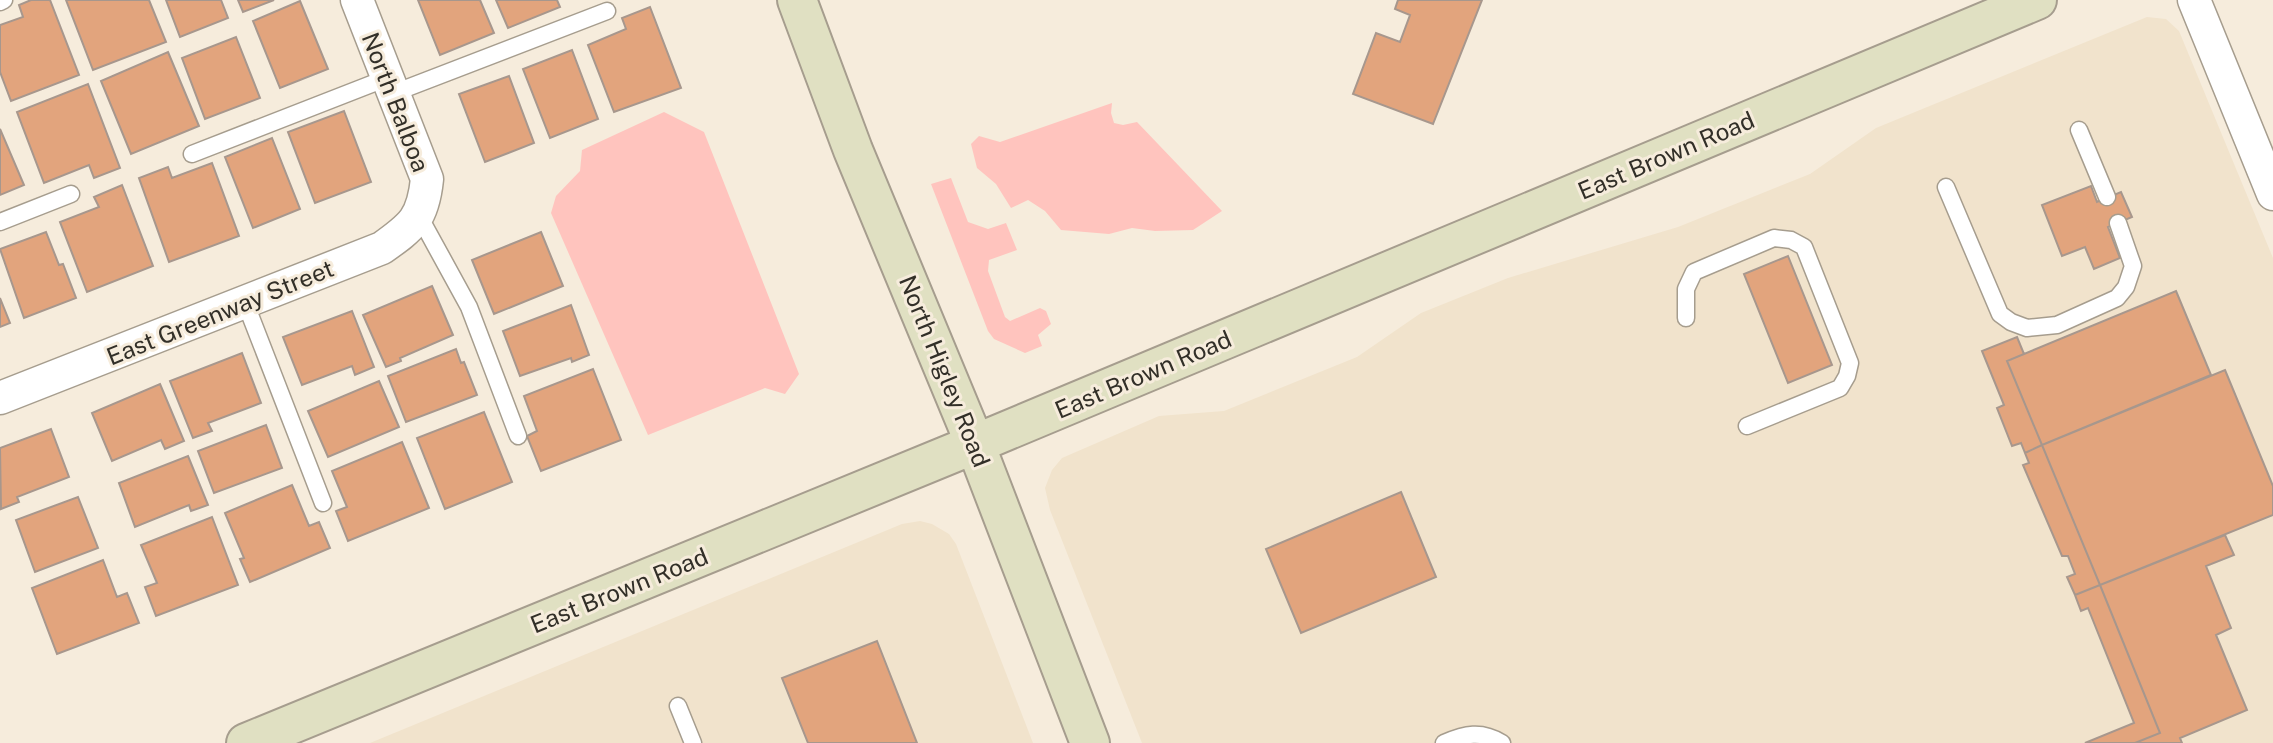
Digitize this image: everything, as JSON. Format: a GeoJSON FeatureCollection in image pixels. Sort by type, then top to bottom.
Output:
{"type":"FeatureCollection","features":[{"type":"Feature","properties":{"kind":"main road","name":"North Higley Road"},"geometry":{"type":"LineString","coordinates":[[797,0],[853,150],[975,444],[1090,743]]}},
{"type":"Feature","properties":{"kind":"main road","name":"East Brown Road"},"geometry":{"type":"LineString","coordinates":[[246,743],[975,444],[2037,0]]}},
{"type":"Feature","properties":{"kind":"street","name":"North Balboa"},"geometry":{"type":"LineString","coordinates":[[357,0],[427,179],[421,209]]}},
{"type":"Feature","properties":{"kind":"street"},"geometry":{"type":"LineString","coordinates":[[2194,0],[2273,194]]}},
{"type":"Feature","properties":{"kind":"street","name":"East Greenway Street"},"geometry":{"type":"LineString","coordinates":[[0,398],[382,248],[409,228],[421,209]]}},
{"type":"Feature","properties":{"kind":"lane"},"geometry":{"type":"LineString","coordinates":[[192,154],[607,11]]}},
{"type":"Feature","properties":{"kind":"lane"},"geometry":{"type":"LineString","coordinates":[[2079,130],[2107,197]]}},
{"type":"Feature","properties":{"kind":"lane"},"geometry":{"type":"LineString","coordinates":[[1946,187],[2000,314],[2027,328],[2057,325],[2117,298],[2126,287],[2133,265],[2118,223]]}},
{"type":"Feature","properties":{"kind":"lane"},"geometry":{"type":"LineString","coordinates":[[0,222],[71,194]]}},
{"type":"Feature","properties":{"kind":"lane"},"geometry":{"type":"LineString","coordinates":[[421,209],[469,307],[518,436]]}},
{"type":"Feature","properties":{"kind":"lane"},"geometry":{"type":"LineString","coordinates":[[1686,318],[1686,289],[1694,271],[1774,238],[1791,240],[1804,247],[1850,363],[1847,376],[1840,388],[1746,426]]}},
{"type":"Feature","properties":{"kind":"lane"},"geometry":{"type":"LineString","coordinates":[[246,302],[323,503]]}},
{"type":"Feature","properties":{"kind":"lane"},"geometry":{"type":"LineString","coordinates":[[678,706],[694,743]]}},
{"type":"Feature","properties":{"kind":"lane"},"geometry":{"type":"LineString","coordinates":[[1444,743],[1475,734],[1491,736],[1502,743]]}},
{"type":"Feature","properties":{"kind":"shaded area"},"geometry":{"type":"Polygon","coordinates":[[[2147,17],[2166,19],[2179,31],[2273,258],[2273,743],[1142,743],[1050,510],[1045,488],[1052,470],[1062,458],[1159,416],[1224,411],[1357,357],[1421,313],[1508,278],[1678,227],[1810,174],[1876,128],[2147,17]]]}},
{"type":"Feature","properties":{"kind":"shaded area"},"geometry":{"type":"Polygon","coordinates":[[[1112,103],[1114,123],[1123,125],[1137,122],[1222,211],[1193,230],[1155,231],[1132,228],[1109,234],[1061,230],[1045,211],[1028,200],[1011,208],[996,184],[977,168],[971,144],[979,136],[1000,142],[1112,103]]]}},
{"type":"Feature","properties":{"kind":"shaded area"},"geometry":{"type":"Polygon","coordinates":[[[664,112],[704,132],[799,374],[785,394],[765,388],[648,435],[551,213],[556,196],[580,171],[582,150],[664,112]]]}},
{"type":"Feature","properties":{"kind":"shaded area"},"geometry":{"type":"Polygon","coordinates":[[[951,178],[968,222],[988,229],[1006,223],[1017,250],[989,260],[988,271],[1005,317],[1010,321],[1040,308],[1046,311],[1051,324],[1038,335],[1042,346],[1025,353],[994,339],[988,331],[931,184],[951,178]]]}},
{"type":"Feature","properties":{"kind":"shaded area"},"geometry":{"type":"Polygon","coordinates":[[[920,521],[932,524],[949,534],[956,544],[1033,743],[370,743],[902,524],[920,521]]]}},
{"type":"Feature","properties":{"kind":"building"},"geometry":{"type":"Polygon","coordinates":[[[31,0],[50,0],[79,75],[11,101],[0,72],[0,25],[23,17],[19,5],[31,0]]]}},
{"type":"Feature","properties":{"kind":"building"},"geometry":{"type":"Polygon","coordinates":[[[66,0],[149,0],[166,42],[93,70],[66,0]]]}},
{"type":"Feature","properties":{"kind":"building"},"geometry":{"type":"Polygon","coordinates":[[[166,0],[221,0],[228,18],[180,37],[166,0]]]}},
{"type":"Feature","properties":{"kind":"building"},"geometry":{"type":"Polygon","coordinates":[[[238,0],[274,0],[243,12],[238,0]]]}},
{"type":"Feature","properties":{"kind":"building"},"geometry":{"type":"Polygon","coordinates":[[[418,0],[480,0],[494,33],[440,55],[418,0]]]}},
{"type":"Feature","properties":{"kind":"building"},"geometry":{"type":"Polygon","coordinates":[[[496,0],[557,0],[560,7],[508,28],[496,0]]]}},
{"type":"Feature","properties":{"kind":"building"},"geometry":{"type":"Polygon","coordinates":[[[1398,0],[1482,0],[1433,124],[1353,94],[1376,33],[1400,42],[1410,15],[1395,9],[1398,0]]]}},
{"type":"Feature","properties":{"kind":"building"},"geometry":{"type":"Polygon","coordinates":[[[300,1],[328,69],[280,88],[253,21],[300,1]]]}},
{"type":"Feature","properties":{"kind":"building"},"geometry":{"type":"Polygon","coordinates":[[[650,7],[681,88],[614,112],[588,45],[626,29],[622,18],[650,7]]]}},
{"type":"Feature","properties":{"kind":"building"},"geometry":{"type":"Polygon","coordinates":[[[236,37],[260,98],[205,119],[182,58],[236,37]]]}},
{"type":"Feature","properties":{"kind":"building"},"geometry":{"type":"Polygon","coordinates":[[[572,50],[598,119],[550,138],[523,69],[572,50]]]}},
{"type":"Feature","properties":{"kind":"building"},"geometry":{"type":"Polygon","coordinates":[[[168,52],[199,126],[131,154],[101,81],[168,52]]]}},
{"type":"Feature","properties":{"kind":"building"},"geometry":{"type":"Polygon","coordinates":[[[509,76],[534,143],[485,162],[459,94],[509,76]]]}},
{"type":"Feature","properties":{"kind":"building"},"geometry":{"type":"Polygon","coordinates":[[[88,84],[120,168],[94,178],[89,165],[44,183],[17,112],[88,84]]]}},
{"type":"Feature","properties":{"kind":"building"},"geometry":{"type":"Polygon","coordinates":[[[344,111],[371,182],[315,203],[288,132],[344,111]]]}},
{"type":"Feature","properties":{"kind":"building"},"geometry":{"type":"Polygon","coordinates":[[[0,129],[24,185],[0,195],[0,129]]]}},
{"type":"Feature","properties":{"kind":"building"},"geometry":{"type":"Polygon","coordinates":[[[272,138],[300,209],[253,228],[225,157],[272,138]]]}},
{"type":"Feature","properties":{"kind":"building"},"geometry":{"type":"Polygon","coordinates":[[[212,163],[239,236],[169,262],[139,178],[168,167],[172,178],[212,163]]]}},
{"type":"Feature","properties":{"kind":"building"},"geometry":{"type":"Polygon","coordinates":[[[122,185],[153,266],[87,292],[60,222],[99,207],[94,197],[122,185]]]}},
{"type":"Feature","properties":{"kind":"building"},"geometry":{"type":"Polygon","coordinates":[[[2091,186],[2097,202],[2121,192],[2132,217],[2108,227],[2120,258],[2094,269],[2085,247],[2062,256],[2042,205],[2091,186]]]}},
{"type":"Feature","properties":{"kind":"building"},"geometry":{"type":"Polygon","coordinates":[[[46,232],[59,265],[63,264],[76,298],[24,318],[0,249],[46,232]]]}},
{"type":"Feature","properties":{"kind":"building"},"geometry":{"type":"Polygon","coordinates":[[[541,232],[563,286],[494,314],[472,260],[541,232]]]}},
{"type":"Feature","properties":{"kind":"building"},"geometry":{"type":"Polygon","coordinates":[[[1788,256],[1832,365],[1788,383],[1744,274],[1788,256]]]}},
{"type":"Feature","properties":{"kind":"building"},"geometry":{"type":"Polygon","coordinates":[[[432,286],[453,335],[386,367],[363,315],[432,286]]]}},
{"type":"Feature","properties":{"kind":"building"},"geometry":{"type":"Polygon","coordinates":[[[2176,291],[2211,375],[2042,445],[2007,361],[2176,291]]]}},
{"type":"Feature","properties":{"kind":"building"},"geometry":{"type":"Polygon","coordinates":[[[0,298],[10,323],[0,327],[0,298]]]}},
{"type":"Feature","properties":{"kind":"building"},"geometry":{"type":"Polygon","coordinates":[[[571,305],[589,355],[572,362],[571,358],[520,376],[503,331],[571,305]]]}},
{"type":"Feature","properties":{"kind":"building"},"geometry":{"type":"Polygon","coordinates":[[[352,311],[374,367],[355,375],[352,366],[302,385],[283,337],[352,311]]]}},
{"type":"Feature","properties":{"kind":"building"},"geometry":{"type":"Polygon","coordinates":[[[2017,337],[2024,354],[2007,361],[2042,445],[2025,453],[2021,443],[2012,446],[1997,408],[2004,405],[1982,351],[2017,337]]]}},
{"type":"Feature","properties":{"kind":"building"},"geometry":{"type":"Polygon","coordinates":[[[456,349],[477,395],[406,422],[388,376],[456,349]]]}},
{"type":"Feature","properties":{"kind":"building"},"geometry":{"type":"Polygon","coordinates":[[[242,353],[261,403],[208,423],[212,431],[193,438],[170,381],[242,353]]]}},
{"type":"Feature","properties":{"kind":"building"},"geometry":{"type":"Polygon","coordinates":[[[593,369],[621,440],[541,471],[527,436],[537,431],[524,396],[593,369]]]}},
{"type":"Feature","properties":{"kind":"building"},"geometry":{"type":"Polygon","coordinates":[[[2225,370],[2273,486],[2273,515],[2100,585],[2042,445],[2225,370]]]}},
{"type":"Feature","properties":{"kind":"building"},"geometry":{"type":"Polygon","coordinates":[[[379,381],[399,427],[328,457],[308,411],[379,381]]]}},
{"type":"Feature","properties":{"kind":"building"},"geometry":{"type":"Polygon","coordinates":[[[160,384],[184,441],[165,449],[161,440],[112,461],[92,413],[160,384]]]}},
{"type":"Feature","properties":{"kind":"building"},"geometry":{"type":"Polygon","coordinates":[[[484,412],[512,482],[445,509],[417,438],[484,412]]]}},
{"type":"Feature","properties":{"kind":"building"},"geometry":{"type":"Polygon","coordinates":[[[266,425],[282,468],[214,493],[198,451],[266,425]]]}},
{"type":"Feature","properties":{"kind":"building"},"geometry":{"type":"Polygon","coordinates":[[[51,429],[69,477],[17,497],[19,502],[1,509],[0,448],[51,429]]]}},
{"type":"Feature","properties":{"kind":"building"},"geometry":{"type":"Polygon","coordinates":[[[402,442],[429,508],[348,541],[336,511],[347,507],[332,471],[402,442]]]}},
{"type":"Feature","properties":{"kind":"building"},"geometry":{"type":"Polygon","coordinates":[[[2042,445],[2100,585],[2075,595],[2067,577],[2075,574],[2068,556],[2062,556],[2023,465],[2029,463],[2025,453],[2042,445]]]}},
{"type":"Feature","properties":{"kind":"building"},"geometry":{"type":"Polygon","coordinates":[[[188,456],[208,505],[191,511],[189,505],[135,527],[119,483],[188,456]]]}},
{"type":"Feature","properties":{"kind":"building"},"geometry":{"type":"Polygon","coordinates":[[[292,485],[309,526],[319,522],[330,548],[250,582],[240,559],[244,558],[225,513],[292,485]]]}},
{"type":"Feature","properties":{"kind":"building"},"geometry":{"type":"Polygon","coordinates":[[[1401,492],[1436,577],[1301,633],[1266,549],[1401,492]]]}},
{"type":"Feature","properties":{"kind":"building"},"geometry":{"type":"Polygon","coordinates":[[[78,497],[98,548],[35,572],[16,520],[78,497]]]}},
{"type":"Feature","properties":{"kind":"building"},"geometry":{"type":"Polygon","coordinates":[[[212,517],[238,585],[156,616],[145,587],[157,583],[141,545],[212,517]]]}},
{"type":"Feature","properties":{"kind":"building"},"geometry":{"type":"Polygon","coordinates":[[[2225,535],[2234,555],[2206,566],[2231,628],[2216,635],[2247,710],[2180,738],[2182,743],[2135,743],[2160,733],[2100,585],[2225,535]]]}},
{"type":"Feature","properties":{"kind":"building"},"geometry":{"type":"Polygon","coordinates":[[[103,560],[117,597],[127,593],[139,623],[57,654],[32,588],[103,560]]]}},
{"type":"Feature","properties":{"kind":"building"},"geometry":{"type":"Polygon","coordinates":[[[2100,585],[2160,733],[2135,743],[2085,743],[2134,723],[2088,608],[2081,611],[2075,595],[2100,585]]]}},
{"type":"Feature","properties":{"kind":"building"},"geometry":{"type":"Polygon","coordinates":[[[877,641],[917,743],[808,743],[782,678],[877,641]]]}}]}
